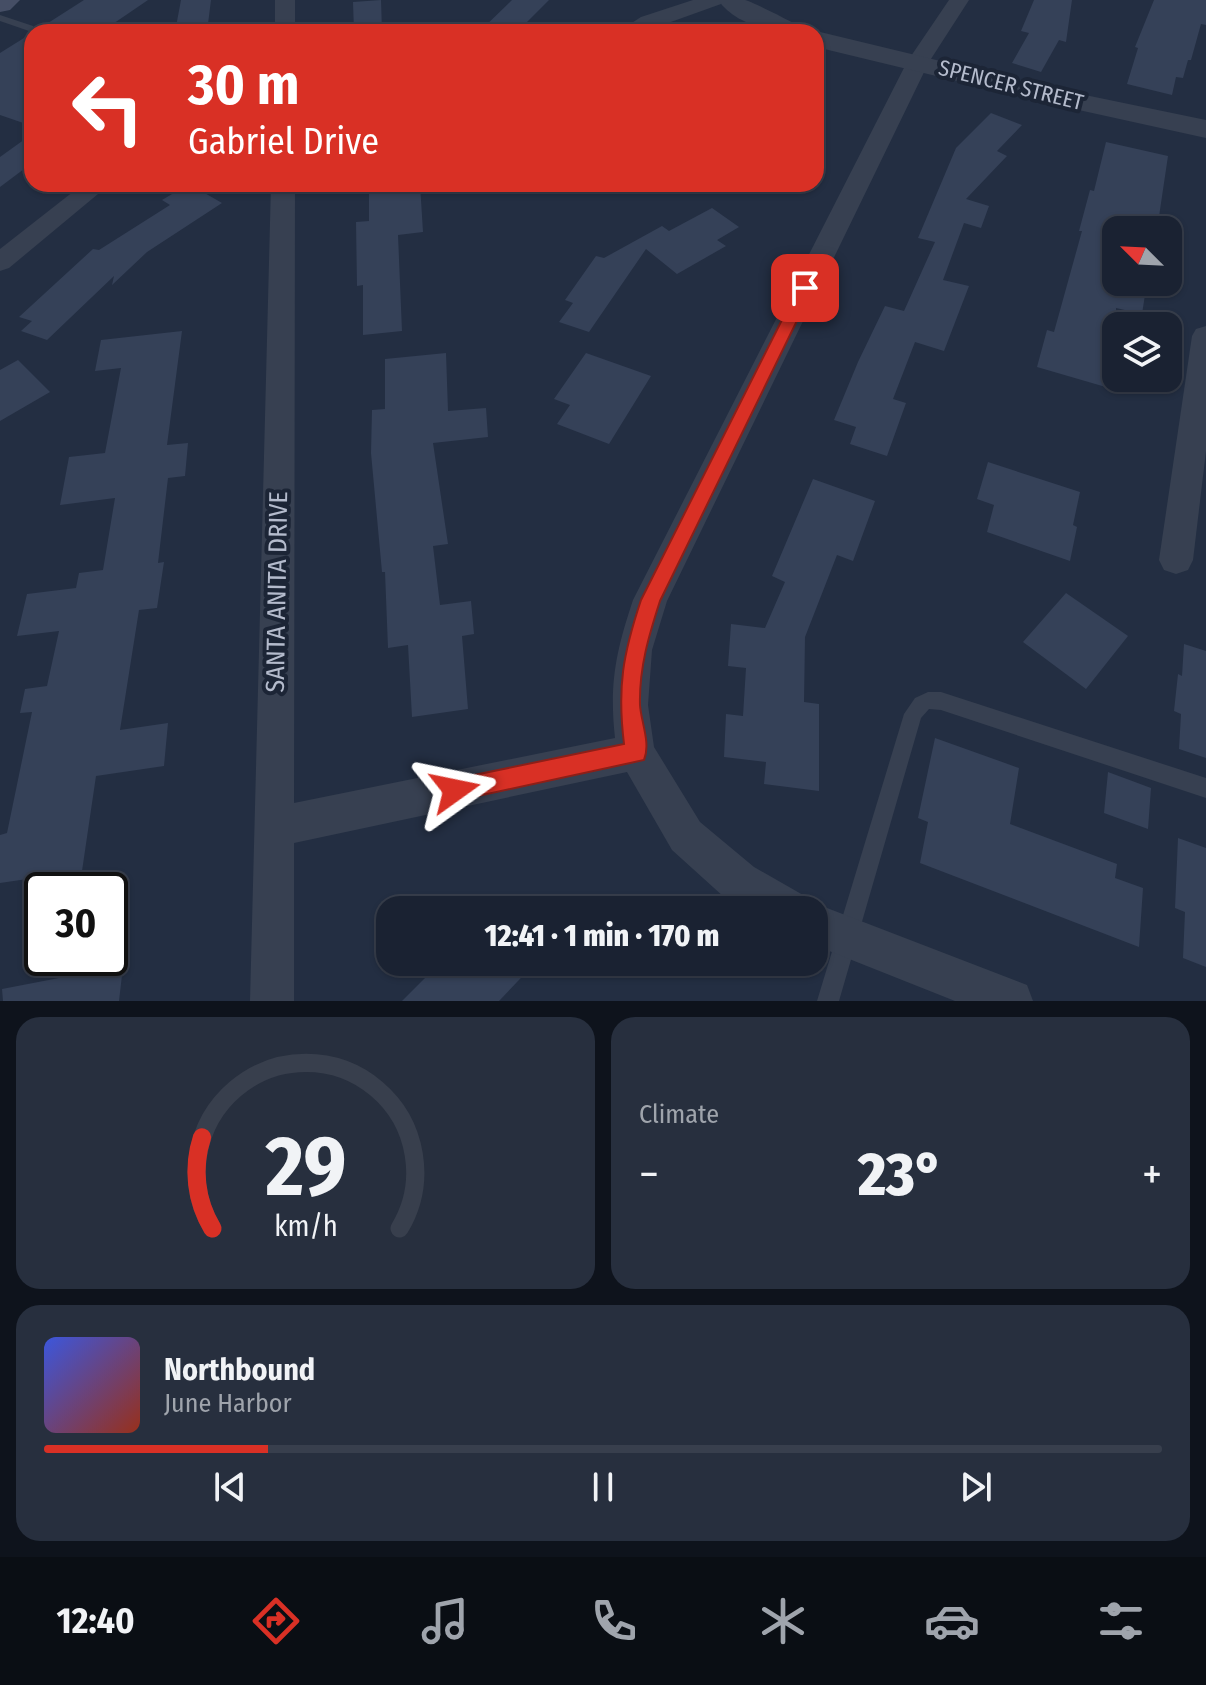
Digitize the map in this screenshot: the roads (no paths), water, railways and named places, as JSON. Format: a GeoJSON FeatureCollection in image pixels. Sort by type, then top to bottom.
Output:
{"type":"FeatureCollection","features":[{"type":"Feature","properties":{"kind":"main road"},"geometry":{"type":"LineString","coordinates":[[0,4],[6,0]]}},
{"type":"Feature","properties":{"kind":"street"},"geometry":{"type":"LineString","coordinates":[[285,0],[285,24]]}},
{"type":"Feature","properties":{"kind":"street"},"geometry":{"type":"LineString","coordinates":[[643,24],[714,0]]}},
{"type":"Feature","properties":{"kind":"street"},"geometry":{"type":"LineString","coordinates":[[731,0],[775,24]]}},
{"type":"Feature","properties":{"kind":"street"},"geometry":{"type":"LineString","coordinates":[[764,896],[739,882],[686,836],[636,752],[630,705],[634,650],[650,600],[918,62],[959,0]]}},
{"type":"Feature","properties":{"kind":"street","name":"SPENCER STREET"},"geometry":{"type":"LineString","coordinates":[[824,41],[1056,97],[1206,129]]}},
{"type":"Feature","properties":{"kind":"street"},"geometry":{"type":"LineString","coordinates":[[0,262],[88,192]]}},
{"type":"Feature","properties":{"kind":"street","name":"SANTA ANITA DRIVE"},"geometry":{"type":"LineString","coordinates":[[272,1001],[283,192]]}},
{"type":"Feature","properties":{"kind":"street"},"geometry":{"type":"LineString","coordinates":[[1176,560],[1206,336]]}},
{"type":"Feature","properties":{"kind":"street"},"geometry":{"type":"LineString","coordinates":[[274,827],[636,752]]}},
{"type":"Feature","properties":{"kind":"street"},"geometry":{"type":"LineString","coordinates":[[830,931],[1011,1001]]}},
{"type":"Feature","properties":{"kind":"lane"},"geometry":{"type":"LineString","coordinates":[[0,18],[24,26]]}},
{"type":"Feature","properties":{"kind":"lane"},"geometry":{"type":"LineString","coordinates":[[828,1001],[830,931],[913,714],[920,703],[929,698],[1206,788]]}}]}
